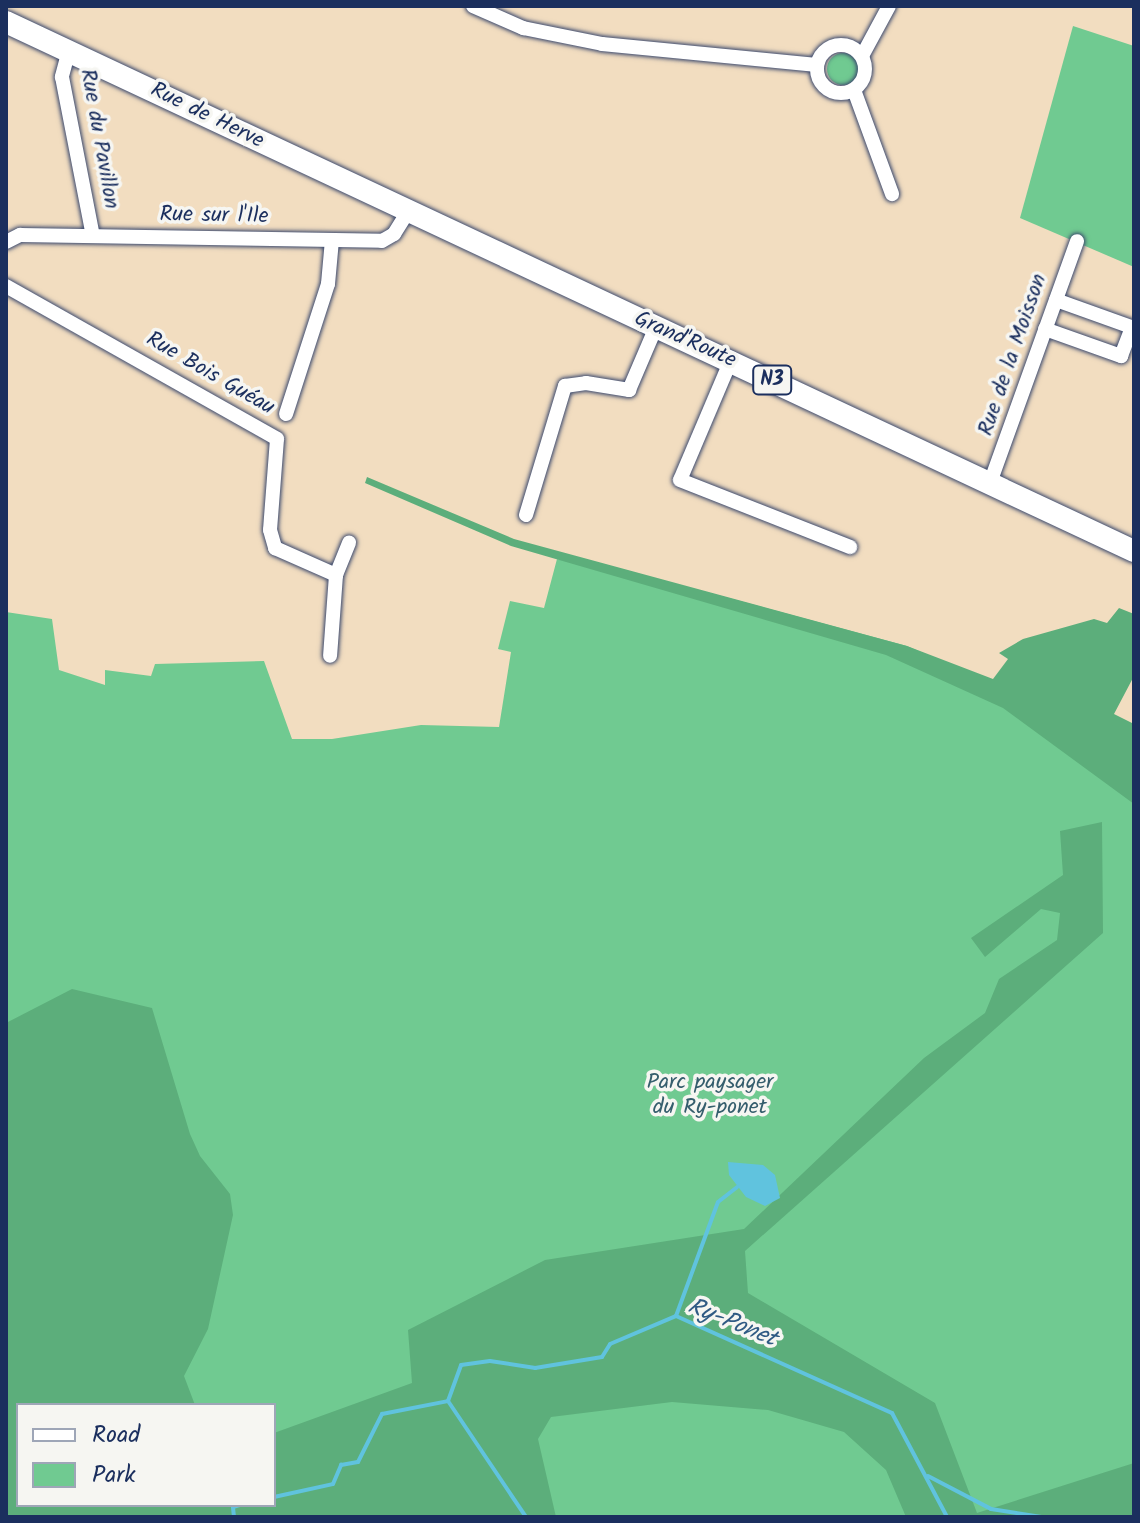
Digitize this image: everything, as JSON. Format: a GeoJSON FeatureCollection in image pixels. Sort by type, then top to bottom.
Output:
{"type":"FeatureCollection","features":[{"type":"Feature","properties":{"kind":"main road","name":"Rue de Herve"},"geometry":{"type":"LineString","coordinates":[[6,22],[409,210]]}},
{"type":"Feature","properties":{"kind":"main road","name":"Grand'Route"},"geometry":{"type":"LineString","coordinates":[[409,210],[1134,551]]}},
{"type":"Feature","properties":{"kind":"street"},"geometry":{"type":"LineString","coordinates":[[473,6],[523,28],[602,44],[817,65]]}},
{"type":"Feature","properties":{"kind":"street"},"geometry":{"type":"LineString","coordinates":[[854,90],[865,75],[862,56],[889,6]]}},
{"type":"Feature","properties":{"kind":"street"},"geometry":{"type":"LineString","coordinates":[[817,65],[825,51],[841,45],[862,56]]}},
{"type":"Feature","properties":{"kind":"street","name":"Rue du Pavillon"},"geometry":{"type":"LineString","coordinates":[[69,50],[62,77],[93,236]]}},
{"type":"Feature","properties":{"kind":"street"},"geometry":{"type":"LineString","coordinates":[[817,65],[828,89],[854,90]]}},
{"type":"Feature","properties":{"kind":"street"},"geometry":{"type":"LineString","coordinates":[[854,90],[892,194]]}},
{"type":"Feature","properties":{"kind":"street","name":"Rue sur l'Ile"},"geometry":{"type":"LineString","coordinates":[[6,242],[20,235],[388,239],[409,210]]}},
{"type":"Feature","properties":{"kind":"street","name":"Rue Bois Guéau"},"geometry":{"type":"LineString","coordinates":[[286,414],[328,284],[332,240]]}},
{"type":"Feature","properties":{"kind":"street","name":"Rue de la Moisson"},"geometry":{"type":"LineString","coordinates":[[990,483],[1077,241]]}},
{"type":"Feature","properties":{"kind":"street","name":"Rue Bois Guéau"},"geometry":{"type":"LineString","coordinates":[[6,286],[274,436],[280,447],[270,530],[275,548],[336,575]]}},
{"type":"Feature","properties":{"kind":"street"},"geometry":{"type":"LineString","coordinates":[[1045,329],[1121,356],[1133,328],[1056,300]]}},
{"type":"Feature","properties":{"kind":"street"},"geometry":{"type":"LineString","coordinates":[[526,515],[565,386],[586,383],[629,390],[656,327]]}},
{"type":"Feature","properties":{"kind":"street"},"geometry":{"type":"LineString","coordinates":[[731,360],[680,480],[850,547]]}},
{"type":"Feature","properties":{"kind":"street"},"geometry":{"type":"LineString","coordinates":[[330,656],[336,575],[349,542]]}},
{"type":"Feature","properties":{"kind":"green space"},"geometry":{"type":"Polygon","coordinates":[[[1073,26],[1134,46],[1134,267],[1020,218],[1073,26]]]}},
{"type":"Feature","properties":{"kind":"green space"},"geometry":{"type":"Polygon","coordinates":[[[843,53],[854,58],[859,69],[854,80],[843,85],[832,80],[827,69],[832,58],[843,53]]]}},
{"type":"Feature","properties":{"kind":"green space"},"geometry":{"type":"Polygon","coordinates":[[[367,477],[514,539],[907,646],[993,679],[1008,659],[999,653],[1023,639],[1094,619],[1107,623],[1119,608],[1134,614],[1134,676],[1114,714],[1134,724],[1134,804],[1003,708],[886,655],[511,546],[365,483],[367,477]]]}},
{"type":"Feature","properties":{"kind":"green space","name":"Parc paysager du Ry-ponet"},"geometry":{"type":"Polygon","coordinates":[[[557,559],[695,589],[907,646],[1134,744],[1134,1517],[6,1517],[6,612],[52,619],[59,670],[105,685],[105,670],[151,676],[155,664],[264,661],[292,739],[332,739],[421,725],[499,727],[511,652],[498,649],[510,601],[544,608],[557,559]]]}},
{"type":"Feature","properties":{"kind":"green space"},"geometry":{"type":"Polygon","coordinates":[[[1102,822],[1103,933],[745,1251],[748,1293],[935,1403],[977,1513],[1134,1463],[1134,1517],[906,1517],[886,1470],[844,1432],[768,1410],[672,1402],[551,1417],[538,1439],[556,1517],[6,1517],[6,1023],[72,989],[152,1008],[190,1134],[200,1156],[230,1194],[233,1215],[208,1329],[184,1376],[194,1403],[16,1403],[16,1507],[276,1507],[276,1432],[412,1383],[408,1330],[545,1260],[744,1229],[924,1058],[985,1013],[999,979],[1057,940],[1060,913],[1041,909],[985,957],[971,938],[1063,875],[1060,831],[1102,822]]]}},
{"type":"Feature","properties":{"kind":"water"},"geometry":{"type":"Polygon","coordinates":[[[728,1162],[763,1165],[775,1175],[780,1198],[765,1206],[746,1197],[729,1175],[728,1162]]]}},
{"type":"Feature","properties":{"kind":"waterway"},"geometry":{"type":"LineString","coordinates":[[676,1316],[718,1202],[737,1187]]}},
{"type":"Feature","properties":{"kind":"waterway","name":"Ry-Ponet"},"geometry":{"type":"LineString","coordinates":[[276,1497],[333,1484],[341,1465],[358,1462],[382,1414],[448,1401],[461,1365],[490,1361],[535,1368],[602,1357],[610,1344],[676,1316],[892,1413],[947,1517]]}},
{"type":"Feature","properties":{"kind":"waterway"},"geometry":{"type":"LineString","coordinates":[[448,1401],[526,1517]]}},
{"type":"Feature","properties":{"kind":"waterway"},"geometry":{"type":"LineString","coordinates":[[928,1476],[991,1509],[1041,1517]]}},
{"type":"Feature","properties":{"kind":"waterway","name":"Ry-Ponet"},"geometry":{"type":"LineString","coordinates":[[233,1507],[234,1517]]}}]}
